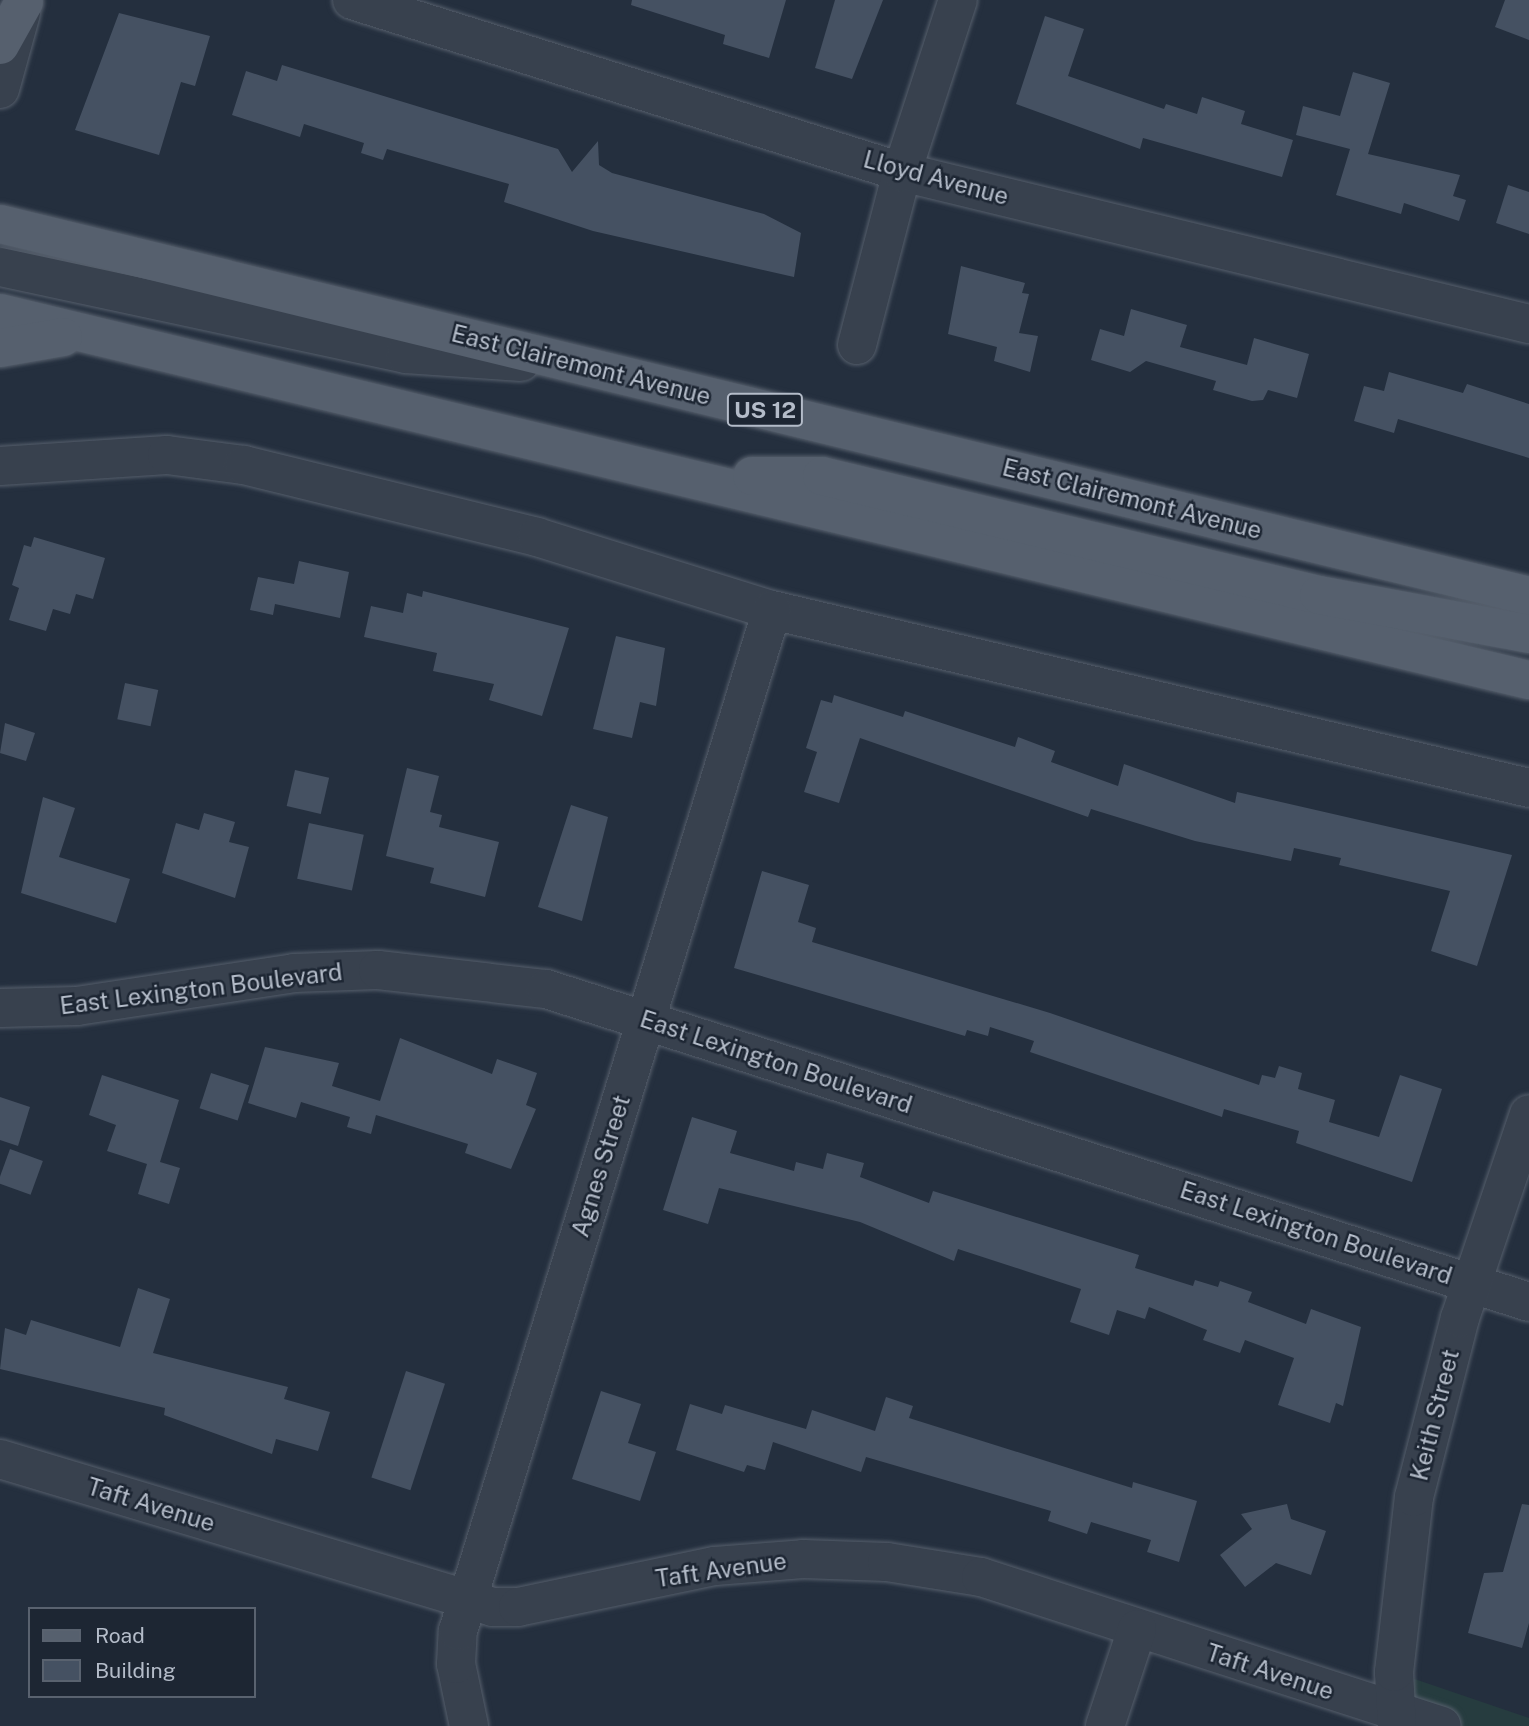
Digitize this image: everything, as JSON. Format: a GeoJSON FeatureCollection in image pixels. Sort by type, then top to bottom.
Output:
{"type":"FeatureCollection","features":[{"type":"Feature","properties":{"kind":"main road"},"geometry":{"type":"LineString","coordinates":[[0,45],[23,1]]}},
{"type":"Feature","properties":{"kind":"main road","name":"East Clairemont Avenue"},"geometry":{"type":"LineString","coordinates":[[0,223],[1529,596]]}},
{"type":"Feature","properties":{"kind":"main road"},"geometry":{"type":"LineString","coordinates":[[0,313],[690,476],[1529,681]]}},
{"type":"Feature","properties":{"kind":"main road"},"geometry":{"type":"LineString","coordinates":[[0,348],[44,337],[103,337]]}},
{"type":"Feature","properties":{"kind":"main road"},"geometry":{"type":"LineString","coordinates":[[690,476],[822,476],[1319,595],[1529,634]]}},
{"type":"Feature","properties":{"kind":"street","name":"Lloyd Avenue"},"geometry":{"type":"LineString","coordinates":[[352,0],[902,172],[1529,324]]}},
{"type":"Feature","properties":{"kind":"street"},"geometry":{"type":"LineString","coordinates":[[858,345],[902,172],[958,0]]}},
{"type":"Feature","properties":{"kind":"street"},"geometry":{"type":"LineString","coordinates":[[0,89],[23,1]]}},
{"type":"Feature","properties":{"kind":"street"},"geometry":{"type":"LineString","coordinates":[[0,267],[406,354],[589,367]]}},
{"type":"Feature","properties":{"kind":"street"},"geometry":{"type":"LineString","coordinates":[[0,466],[167,455],[244,465],[537,537],[772,610],[1529,788]]}},
{"type":"Feature","properties":{"kind":"street","name":"Agnes Street"},"geometry":{"type":"LineString","coordinates":[[469,1726],[456,1664],[467,1601],[772,610]]}},
{"type":"Feature","properties":{"kind":"street","name":"East Lexington Boulevard"},"geometry":{"type":"LineString","coordinates":[[0,1008],[77,1006],[294,973],[378,970],[546,989],[1529,1302]]}},
{"type":"Feature","properties":{"kind":"street","name":"Keith Street"},"geometry":{"type":"LineString","coordinates":[[1395,1718],[1414,1497],[1471,1282],[1529,1114]]}},
{"type":"Feature","properties":{"kind":"street","name":"Taft Avenue"},"geometry":{"type":"LineString","coordinates":[[0,1459],[467,1601],[518,1607],[715,1566],[803,1559],[887,1562],[981,1577],[1395,1718],[1441,1726]]}},
{"type":"Feature","properties":{"kind":"street"},"geometry":{"type":"LineString","coordinates":[[1105,1726],[1137,1629]]}},
{"type":"Feature","properties":{"kind":"green space"},"geometry":{"type":"Polygon","coordinates":[[[1394,1672],[1529,1718],[1529,1726],[1397,1726],[1394,1672]]]}},
{"type":"Feature","properties":{"kind":"building"},"geometry":{"type":"Polygon","coordinates":[[[632,0],[786,0],[769,58],[723,44],[725,35],[631,5],[632,0]]]}},
{"type":"Feature","properties":{"kind":"building"},"geometry":{"type":"Polygon","coordinates":[[[835,0],[883,0],[852,79],[815,68],[835,0]]]}},
{"type":"Feature","properties":{"kind":"building"},"geometry":{"type":"Polygon","coordinates":[[[1505,0],[1529,0],[1529,40],[1495,27],[1505,0]]]}},
{"type":"Feature","properties":{"kind":"building"},"geometry":{"type":"Polygon","coordinates":[[[119,13],[210,36],[195,86],[181,82],[159,155],[75,130],[119,13]]]}},
{"type":"Feature","properties":{"kind":"building"},"geometry":{"type":"Polygon","coordinates":[[[1045,16],[1084,29],[1068,76],[1164,109],[1166,104],[1197,114],[1202,97],[1245,111],[1241,124],[1293,140],[1282,177],[1143,138],[1140,149],[1016,104],[1045,16]]]}},
{"type":"Feature","properties":{"kind":"building"},"geometry":{"type":"Polygon","coordinates":[[[282,65],[558,149],[572,172],[598,141],[599,165],[612,173],[764,214],[801,233],[794,277],[593,231],[504,202],[509,184],[387,149],[383,160],[361,153],[364,143],[304,124],[300,137],[232,115],[246,71],[277,81],[282,65]]]}},
{"type":"Feature","properties":{"kind":"building"},"geometry":{"type":"Polygon","coordinates":[[[1353,72],[1390,83],[1368,154],[1460,175],[1453,196],[1466,200],[1459,221],[1404,203],[1401,214],[1336,195],[1350,149],[1296,135],[1303,106],[1340,116],[1353,72]]]}},
{"type":"Feature","properties":{"kind":"building"},"geometry":{"type":"Polygon","coordinates":[[[1508,185],[1529,192],[1529,234],[1496,223],[1508,185]]]}},
{"type":"Feature","properties":{"kind":"building"},"geometry":{"type":"Polygon","coordinates":[[[961,266],[1025,283],[1022,293],[1029,294],[1019,333],[1038,336],[1030,372],[994,361],[997,347],[948,334],[961,266]]]}},
{"type":"Feature","properties":{"kind":"building"},"geometry":{"type":"Polygon","coordinates":[[[1131,309],[1187,325],[1180,347],[1247,365],[1254,338],[1309,354],[1297,398],[1268,390],[1263,400],[1252,401],[1213,390],[1216,381],[1146,361],[1130,372],[1091,360],[1100,329],[1124,336],[1131,309]]]}},
{"type":"Feature","properties":{"kind":"building"},"geometry":{"type":"Polygon","coordinates":[[[1389,372],[1463,393],[1467,384],[1529,404],[1529,458],[1398,419],[1394,433],[1354,421],[1364,386],[1384,391],[1389,372]]]}},
{"type":"Feature","properties":{"kind":"building"},"geometry":{"type":"Polygon","coordinates":[[[34,537],[105,558],[93,599],[76,594],[70,614],[53,609],[46,631],[9,620],[19,588],[12,585],[24,545],[31,547],[34,537]]]}},
{"type":"Feature","properties":{"kind":"building"},"geometry":{"type":"Polygon","coordinates":[[[299,561],[349,572],[340,618],[275,604],[273,615],[250,610],[258,577],[294,584],[299,561]]]}},
{"type":"Feature","properties":{"kind":"building"},"geometry":{"type":"Polygon","coordinates":[[[423,591],[569,628],[542,716],[489,700],[494,684],[433,671],[437,653],[364,637],[371,606],[403,613],[407,593],[422,597],[423,591]]]}},
{"type":"Feature","properties":{"kind":"building"},"geometry":{"type":"Polygon","coordinates":[[[616,636],[665,648],[656,706],[640,702],[632,738],[593,729],[616,636]]]}},
{"type":"Feature","properties":{"kind":"building"},"geometry":{"type":"Polygon","coordinates":[[[125,683],[158,690],[151,726],[117,719],[125,683]]]}},
{"type":"Feature","properties":{"kind":"building"},"geometry":{"type":"Polygon","coordinates":[[[834,695],[903,717],[905,711],[1015,747],[1018,737],[1055,751],[1051,762],[1118,786],[1124,764],[1235,803],[1237,792],[1512,855],[1477,966],[1431,951],[1450,891],[1339,865],[1341,858],[1294,848],[1291,861],[1195,841],[1091,809],[1088,817],[860,738],[839,803],[804,792],[817,752],[806,748],[821,700],[832,703],[834,695]]]}},
{"type":"Feature","properties":{"kind":"building"},"geometry":{"type":"Polygon","coordinates":[[[5,723],[35,733],[26,761],[0,753],[5,723]]]}},
{"type":"Feature","properties":{"kind":"building"},"geometry":{"type":"Polygon","coordinates":[[[407,768],[439,776],[430,812],[442,815],[439,827],[499,842],[485,897],[430,883],[434,868],[386,856],[407,768]]]}},
{"type":"Feature","properties":{"kind":"building"},"geometry":{"type":"Polygon","coordinates":[[[295,770],[329,778],[321,814],[287,806],[295,770]]]}},
{"type":"Feature","properties":{"kind":"building"},"geometry":{"type":"Polygon","coordinates":[[[43,797],[75,808],[59,857],[130,879],[116,923],[21,893],[43,797]]]}},
{"type":"Feature","properties":{"kind":"building"},"geometry":{"type":"Polygon","coordinates":[[[571,805],[608,817],[582,921],[538,907],[571,805]]]}},
{"type":"Feature","properties":{"kind":"building"},"geometry":{"type":"Polygon","coordinates":[[[204,813],[235,822],[229,842],[249,847],[235,898],[162,873],[176,823],[199,830],[204,813]]]}},
{"type":"Feature","properties":{"kind":"building"},"geometry":{"type":"Polygon","coordinates":[[[309,823],[364,835],[352,890],[297,879],[309,823]]]}},
{"type":"Feature","properties":{"kind":"building"},"geometry":{"type":"Polygon","coordinates":[[[762,871],[809,885],[798,922],[816,928],[812,942],[1050,1013],[1259,1085],[1262,1075],[1275,1078],[1279,1066],[1302,1073],[1298,1089],[1335,1100],[1329,1122],[1379,1137],[1400,1075],[1442,1089],[1412,1182],[1296,1143],[1299,1131],[1224,1109],[1222,1117],[1030,1052],[1034,1041],[990,1027],[988,1036],[967,1030],[965,1036],[734,968],[762,871]]]}},
{"type":"Feature","properties":{"kind":"building"},"geometry":{"type":"Polygon","coordinates":[[[400,1038],[492,1074],[497,1059],[537,1073],[526,1105],[536,1109],[511,1169],[465,1153],[468,1144],[376,1115],[371,1134],[347,1127],[350,1117],[301,1102],[296,1118],[248,1103],[265,1047],[339,1063],[332,1086],[380,1101],[400,1038]]]}},
{"type":"Feature","properties":{"kind":"building"},"geometry":{"type":"Polygon","coordinates":[[[211,1073],[249,1085],[238,1121],[200,1108],[211,1073]]]}},
{"type":"Feature","properties":{"kind":"building"},"geometry":{"type":"Polygon","coordinates":[[[102,1075],[179,1100],[160,1162],[180,1168],[169,1204],[138,1194],[147,1164],[107,1151],[116,1125],[89,1115],[102,1075]]]}},
{"type":"Feature","properties":{"kind":"building"},"geometry":{"type":"Polygon","coordinates":[[[0,1097],[30,1107],[18,1146],[0,1140],[0,1097]]]}},
{"type":"Feature","properties":{"kind":"building"},"geometry":{"type":"Polygon","coordinates":[[[692,1117],[737,1131],[730,1153],[794,1171],[796,1162],[823,1169],[827,1153],[864,1163],[860,1177],[929,1203],[933,1191],[1139,1255],[1135,1268],[1193,1286],[1195,1280],[1218,1287],[1220,1281],[1252,1292],[1248,1302],[1306,1324],[1311,1309],[1361,1327],[1343,1406],[1336,1403],[1330,1423],[1278,1405],[1294,1358],[1245,1340],[1240,1353],[1203,1340],[1207,1330],[1149,1307],[1145,1319],[1117,1310],[1109,1335],[1070,1322],[1081,1289],[958,1249],[954,1261],[860,1222],[719,1188],[708,1224],[663,1210],[692,1117]]]}},
{"type":"Feature","properties":{"kind":"building"},"geometry":{"type":"Polygon","coordinates":[[[10,1149],[43,1161],[31,1195],[0,1184],[10,1149]]]}},
{"type":"Feature","properties":{"kind":"building"},"geometry":{"type":"Polygon","coordinates":[[[138,1288],[170,1299],[153,1353],[288,1387],[284,1399],[330,1412],[318,1451],[276,1439],[272,1454],[164,1415],[165,1408],[0,1369],[5,1328],[26,1335],[31,1320],[120,1347],[138,1288]]]}},
{"type":"Feature","properties":{"kind":"building"},"geometry":{"type":"Polygon","coordinates":[[[406,1371],[445,1384],[410,1490],[371,1478],[406,1371]]]}},
{"type":"Feature","properties":{"kind":"building"},"geometry":{"type":"Polygon","coordinates":[[[601,1391],[641,1404],[628,1443],[656,1452],[640,1501],[572,1479],[601,1391]]]}},
{"type":"Feature","properties":{"kind":"building"},"geometry":{"type":"Polygon","coordinates":[[[886,1397],[913,1406],[909,1418],[1132,1488],[1133,1482],[1197,1501],[1179,1562],[1147,1552],[1151,1540],[1091,1522],[1087,1534],[1048,1521],[1051,1511],[866,1457],[861,1472],[773,1442],[765,1470],[747,1465],[744,1472],[676,1450],[690,1404],[722,1414],[725,1405],[806,1429],[812,1410],[875,1431],[886,1397]]]}},
{"type":"Feature","properties":{"kind":"building"},"geometry":{"type":"Polygon","coordinates":[[[1287,1504],[1291,1519],[1326,1531],[1311,1575],[1276,1563],[1245,1587],[1220,1555],[1252,1529],[1241,1514],[1287,1504]]]}},
{"type":"Feature","properties":{"kind":"building"},"geometry":{"type":"Polygon","coordinates":[[[1522,1504],[1529,1505],[1529,1623],[1522,1648],[1468,1633],[1484,1573],[1503,1572],[1522,1504]]]}}]}
